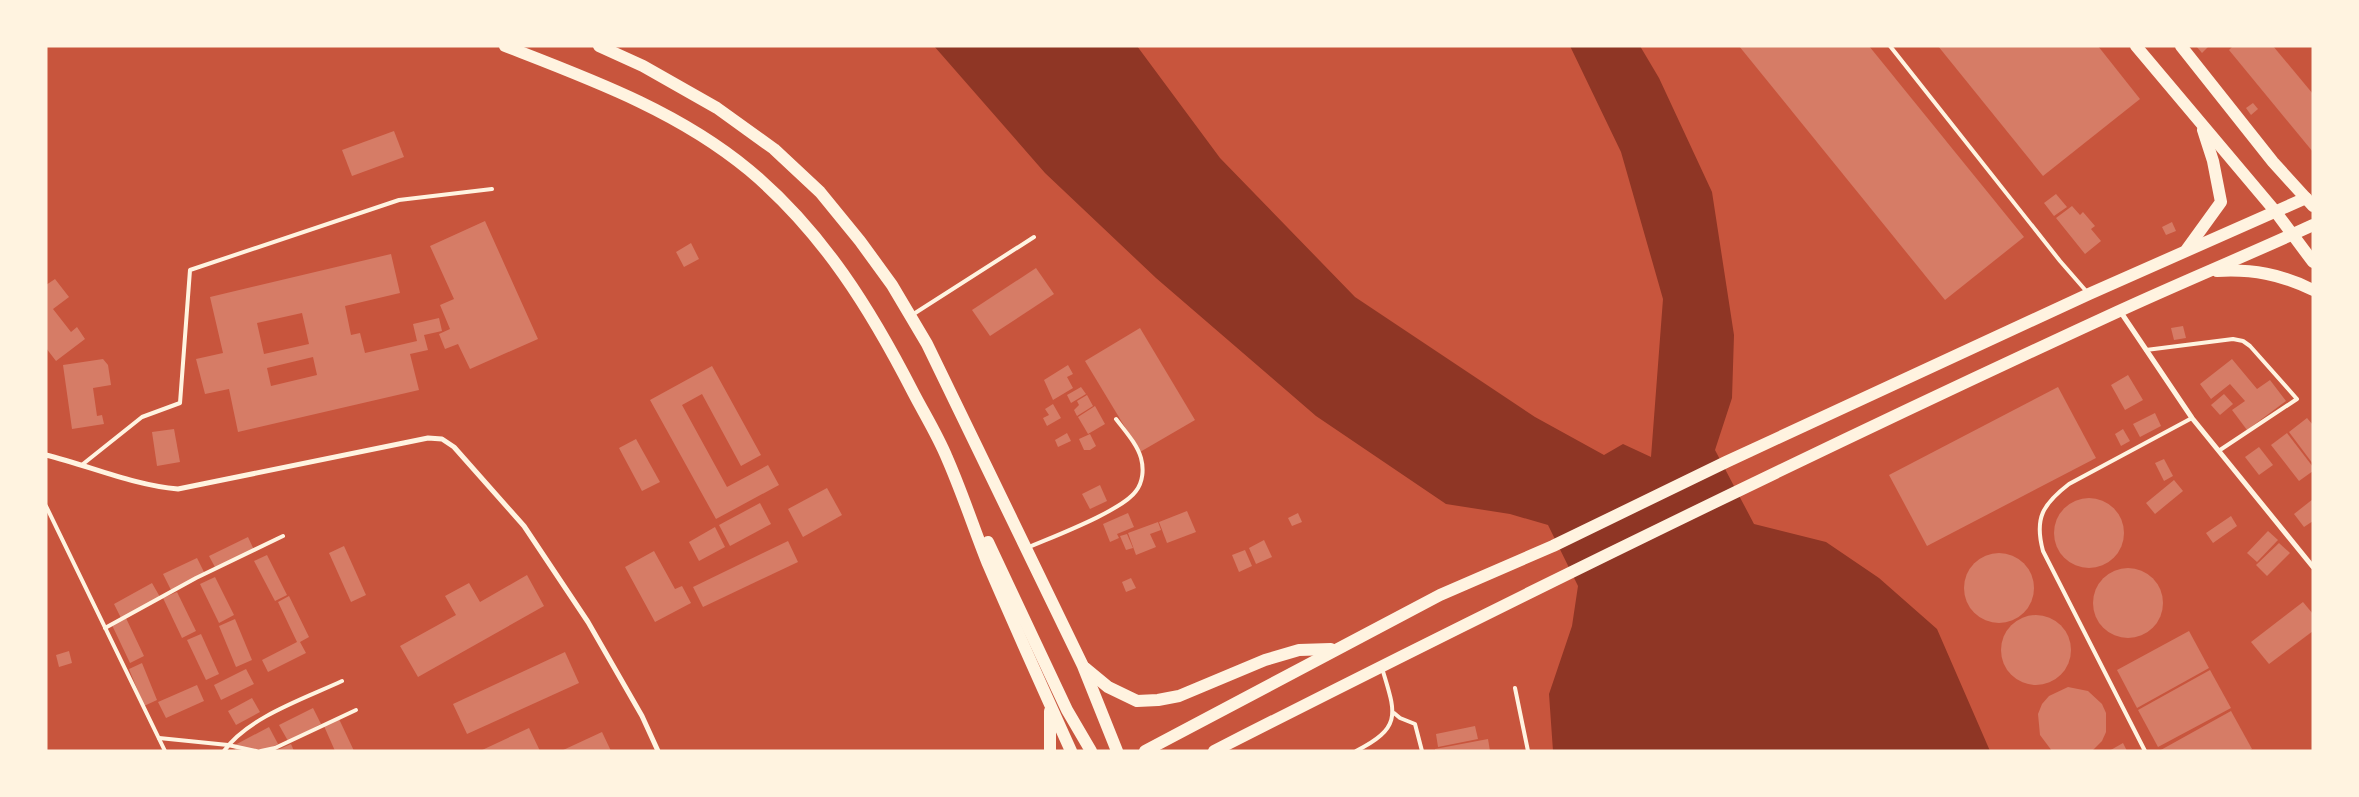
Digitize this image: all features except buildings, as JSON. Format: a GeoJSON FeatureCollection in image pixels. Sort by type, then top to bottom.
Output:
{"type":"FeatureCollection","features":[{"type":"Feature","properties":{"kind":"main road"},"geometry":{"type":"LineString","coordinates":[[505,46],[605,85],[657,110],[703,137],[748,169],[792,209],[840,266],[874,318],[967,494],[1066,710],[1091,751]]}},
{"type":"Feature","properties":{"kind":"main road"},"geometry":{"type":"LineString","coordinates":[[599,46],[643,66],[716,108],[774,149],[820,192],[860,241],[892,285],[927,344],[1083,666],[1117,751]]}},
{"type":"Feature","properties":{"kind":"main road"},"geometry":{"type":"LineString","coordinates":[[2136,46],[2275,211],[2313,262]]}},
{"type":"Feature","properties":{"kind":"main road"},"geometry":{"type":"LineString","coordinates":[[1083,666],[1108,687],[1137,701],[1158,700],[1179,696],[1265,660],[1299,650],[1333,649],[1440,595],[1554,546],[1726,462],[2187,249],[2275,211],[2309,202],[2273,162],[2180,46]]}},
{"type":"Feature","properties":{"kind":"main road"},"geometry":{"type":"LineString","coordinates":[[2187,249],[2221,202],[2213,161],[2200,124]]}},
{"type":"Feature","properties":{"kind":"main road"},"geometry":{"type":"LineString","coordinates":[[1214,751],[1738,489],[2120,310],[2313,225]]}},
{"type":"Feature","properties":{"kind":"main road"},"geometry":{"type":"LineString","coordinates":[[2209,272],[2262,271],[2292,279],[2313,290]]}},
{"type":"Feature","properties":{"kind":"main road"},"geometry":{"type":"LineString","coordinates":[[946,456],[988,564],[1071,751]]}},
{"type":"Feature","properties":{"kind":"main road"},"geometry":{"type":"LineString","coordinates":[[1145,751],[1391,620]]}},
{"type":"Feature","properties":{"kind":"main road"},"geometry":{"type":"LineString","coordinates":[[1050,704],[1050,751]]}},
{"type":"Feature","properties":{"kind":"street"},"geometry":{"type":"LineString","coordinates":[[2120,310],[2192,418],[2220,450],[2313,567]]}},
{"type":"Feature","properties":{"kind":"street"},"geometry":{"type":"LineString","coordinates":[[46,455],[83,464],[153,487],[178,489],[428,438],[442,439],[454,447],[524,526],[588,622],[642,716],[658,751]]}},
{"type":"Feature","properties":{"kind":"lane"},"geometry":{"type":"LineString","coordinates":[[1890,46],[2060,261],[2089,294]]}},
{"type":"Feature","properties":{"kind":"lane"},"geometry":{"type":"LineString","coordinates":[[83,464],[142,417],[180,403],[190,270],[399,200],[492,189]]}},
{"type":"Feature","properties":{"kind":"lane"},"geometry":{"type":"LineString","coordinates":[[910,316],[1034,237]]}},
{"type":"Feature","properties":{"kind":"lane"},"geometry":{"type":"LineString","coordinates":[[2146,350],[2233,339],[2243,341],[2250,346],[2297,399],[2220,450]]}},
{"type":"Feature","properties":{"kind":"lane"},"geometry":{"type":"LineString","coordinates":[[2146,751],[2043,551],[2039,534],[2041,516],[2052,498],[2069,484],[2192,418]]}},
{"type":"Feature","properties":{"kind":"lane"},"geometry":{"type":"LineString","coordinates":[[1025,549],[1110,509],[1127,500],[1137,491],[1142,478],[1141,458],[1137,448],[1116,419]]}},
{"type":"Feature","properties":{"kind":"lane"},"geometry":{"type":"LineString","coordinates":[[46,506],[165,751]]}},
{"type":"Feature","properties":{"kind":"lane"},"geometry":{"type":"LineString","coordinates":[[105,628],[196,578],[283,536]]}},
{"type":"Feature","properties":{"kind":"lane"},"geometry":{"type":"LineString","coordinates":[[1381,666],[1394,713],[1400,718],[1415,724],[1422,751]]}},
{"type":"Feature","properties":{"kind":"lane"},"geometry":{"type":"LineString","coordinates":[[224,751],[228,745],[251,726],[275,712],[342,681]]}},
{"type":"Feature","properties":{"kind":"lane"},"geometry":{"type":"LineString","coordinates":[[1515,688],[1528,751]]}},
{"type":"Feature","properties":{"kind":"lane"},"geometry":{"type":"LineString","coordinates":[[261,751],[275,748],[356,710]]}},
{"type":"Feature","properties":{"kind":"lane"},"geometry":{"type":"LineString","coordinates":[[1356,751],[1372,743],[1385,732],[1394,713]]}},
{"type":"Feature","properties":{"kind":"lane"},"geometry":{"type":"LineString","coordinates":[[159,738],[228,745],[256,751]]}},
{"type":"Feature","properties":{"kind":"shaded area"},"geometry":{"type":"Polygon","coordinates":[[[934,46],[1137,46],[1220,158],[1355,297],[1535,417],[1604,455],[1623,444],[1651,457],[1663,299],[1621,152],[1570,46],[1640,46],[1659,78],[1712,192],[1734,335],[1732,398],[1715,450],[1754,524],[1826,542],[1879,578],[1937,629],[1990,751],[1553,751],[1549,694],[1572,626],[1578,586],[1548,525],[1510,514],[1446,504],[1316,416],[1156,278],[1045,173],[934,46]]]}}]}
